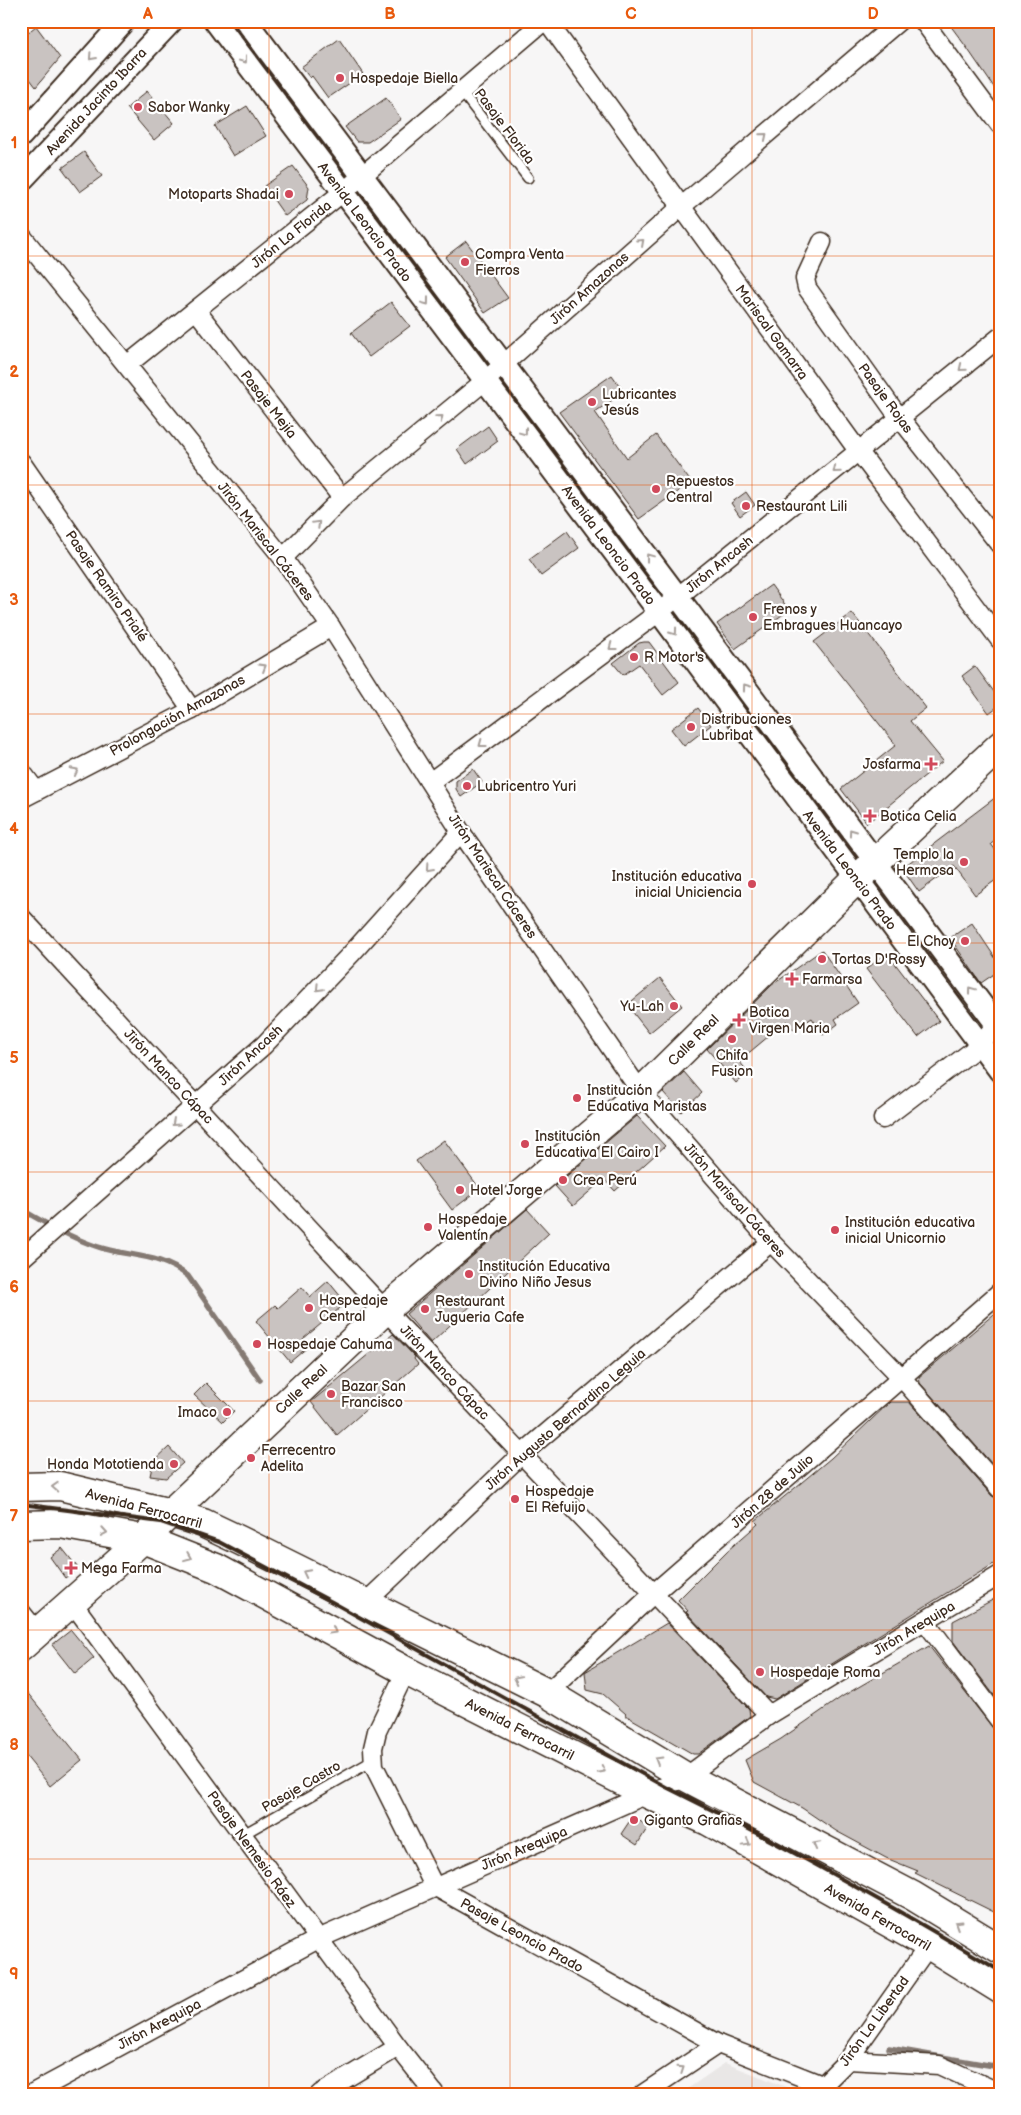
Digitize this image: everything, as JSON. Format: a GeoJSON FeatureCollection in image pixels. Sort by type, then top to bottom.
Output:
{"type":"FeatureCollection","features":[{"type":"Feature","properties":{"kind":"main road","name":"Calle Real"},"geometry":{"type":"LineString","coordinates":[[26,1631],[72,1602],[171,1513],[385,1310],[641,1092],[866,871],[1000,746]]}},
{"type":"Feature","properties":{"kind":"main road","name":"Avenida Ferrocarril"},"geometry":{"type":"LineString","coordinates":[[21,1487],[60,1486],[171,1513],[203,1523],[240,1540],[547,1694],[686,1777],[913,1896],[1000,1950]]}},
{"type":"Feature","properties":{"kind":"main road","name":"Avenida Ferrocarril"},"geometry":{"type":"LineString","coordinates":[[21,1525],[60,1524],[143,1539],[216,1568],[406,1671],[650,1795],[708,1821],[928,1945],[1000,1988]]}},
{"type":"Feature","properties":{"kind":"street"},"geometry":{"type":"LineString","coordinates":[[21,136],[124,21]]}},
{"type":"Feature","properties":{"kind":"street","name":"Avenida Jacinto Ibarra"},"geometry":{"type":"LineString","coordinates":[[21,180],[172,21]]}},
{"type":"Feature","properties":{"kind":"street","name":"Avenida Leoncio Prado"},"geometry":{"type":"LineString","coordinates":[[215,21],[659,612],[866,871],[998,1024]]}},
{"type":"Feature","properties":{"kind":"street","name":"Avenida Leoncio Prado"},"geometry":{"type":"LineString","coordinates":[[246,21],[678,596],[866,871],[980,1045],[1000,1072]]}},
{"type":"Feature","properties":{"kind":"street","name":"Jirón La Florida"},"geometry":{"type":"LineString","coordinates":[[127,365],[343,192],[546,21]]}},
{"type":"Feature","properties":{"kind":"street","name":"Mariscal Gamarra"},"geometry":{"type":"LineString","coordinates":[[546,21],[859,452],[1000,640]]}},
{"type":"Feature","properties":{"kind":"street","name":"Jirón Amazonas"},"geometry":{"type":"LineString","coordinates":[[283,558],[342,498],[486,380],[681,207],[899,21]]}},
{"type":"Feature","properties":{"kind":"street"},"geometry":{"type":"LineString","coordinates":[[923,21],[1000,124]]}},
{"type":"Feature","properties":{"kind":"street","name":"Jirón Mariscal Cáceres"},"geometry":{"type":"LineString","coordinates":[[21,235],[283,558],[331,627],[461,832],[641,1092],[771,1242],[902,1378],[1000,1489]]}},
{"type":"Feature","properties":{"kind":"street","name":"Pasaje Rojas"},"geometry":{"type":"LineString","coordinates":[[822,242],[805,279],[807,288],[900,418],[1000,545]]}},
{"type":"Feature","properties":{"kind":"street","name":"Pasaje Mejía"},"geometry":{"type":"LineString","coordinates":[[196,310],[342,498]]}},
{"type":"Feature","properties":{"kind":"street","name":"Jirón Ancash"},"geometry":{"type":"LineString","coordinates":[[430,782],[659,612],[1000,337]]}},
{"type":"Feature","properties":{"kind":"street","name":"Pasaje Ramiro Prialé"},"geometry":{"type":"LineString","coordinates":[[21,462],[192,710]]}},
{"type":"Feature","properties":{"kind":"street","name":"Prolongación Amazonas"},"geometry":{"type":"LineString","coordinates":[[30,794],[192,710],[331,627]]}},
{"type":"Feature","properties":{"kind":"street"},"geometry":{"type":"LineString","coordinates":[[21,771],[30,794]]}},
{"type":"Feature","properties":{"kind":"street","name":"Jirón Ancash"},"geometry":{"type":"LineString","coordinates":[[22,1256],[51,1233],[264,1045],[352,953],[461,832]]}},
{"type":"Feature","properties":{"kind":"street","name":"Jirón Manco Cápac"},"geometry":{"type":"LineString","coordinates":[[21,917],[385,1310],[769,1715]]}},
{"type":"Feature","properties":{"kind":"street"},"geometry":{"type":"LineString","coordinates":[[883,1119],[980,1045],[998,1024]]}},
{"type":"Feature","properties":{"kind":"street","name":"Jirón Augusto Bernardino Leguia"},"geometry":{"type":"LineString","coordinates":[[365,1603],[522,1454],[771,1242]]}},
{"type":"Feature","properties":{"kind":"street","name":"Jirón 28 de Julio"},"geometry":{"type":"LineString","coordinates":[[547,1694],[654,1593],[1000,1292]]}},
{"type":"Feature","properties":{"kind":"street","name":"Jirón Arequipa"},"geometry":{"type":"LineString","coordinates":[[31,2094],[318,1938],[434,1886],[650,1795],[686,1777],[769,1715],[1000,1575]]}},
{"type":"Feature","properties":{"kind":"street","name":"Pasaje Nemesio Ráez"},"geometry":{"type":"LineString","coordinates":[[72,1602],[242,1835],[435,2094]]}},
{"type":"Feature","properties":{"kind":"street"},"geometry":{"type":"LineString","coordinates":[[925,1620],[1000,1721]]}},
{"type":"Feature","properties":{"kind":"street"},"geometry":{"type":"LineString","coordinates":[[406,1671],[377,1731],[373,1748],[374,1766],[434,1886]]}},
{"type":"Feature","properties":{"kind":"street","name":"Pasaje Leoncio Prado"},"geometry":{"type":"LineString","coordinates":[[434,1886],[718,2044],[818,2090]]}},
{"type":"Feature","properties":{"kind":"street","name":"Jirón La Libertad"},"geometry":{"type":"LineString","coordinates":[[818,2090],[848,2060],[928,1945]]}},
{"type":"Feature","properties":{"kind":"street"},"geometry":{"type":"LineString","coordinates":[[643,2094],[718,2044]]}},
{"type":"Feature","properties":{"kind":"street"},"geometry":{"type":"LineString","coordinates":[[320,2094],[398,2046]]}},
{"type":"Feature","properties":{"kind":"street"},"geometry":{"type":"LineString","coordinates":[[848,2060],[939,2065],[998,2093]]}},
{"type":"Feature","properties":{"kind":"lane","name":"Pasaje Florida"},"geometry":{"type":"LineString","coordinates":[[461,91],[528,178]]}},
{"type":"Feature","properties":{"kind":"lane","name":"Pasaje Castro"},"geometry":{"type":"LineString","coordinates":[[242,1835],[374,1760]]}},
{"type":"Feature","properties":{"kind":"shaded area"},"geometry":{"type":"Polygon","coordinates":[[[725,2063],[794,2090],[794,2094],[680,2094],[725,2063]]]}},
{"type":"Feature","properties":{"kind":"building"},"geometry":{"type":"Polygon","coordinates":[[[947,21],[1000,21],[1000,96],[967,48],[947,21]]]}},
{"type":"Feature","properties":{"kind":"building"},"geometry":{"type":"Polygon","coordinates":[[[36,26],[60,58],[36,87],[21,67],[21,38],[36,26]]]}},
{"type":"Feature","properties":{"kind":"building"},"geometry":{"type":"Polygon","coordinates":[[[339,39],[363,74],[328,98],[312,76],[310,78],[301,67],[339,39]]]}},
{"type":"Feature","properties":{"kind":"building"},"geometry":{"type":"Polygon","coordinates":[[[147,91],[174,123],[154,140],[127,108],[147,91]]]}},
{"type":"Feature","properties":{"kind":"building"},"geometry":{"type":"Polygon","coordinates":[[[386,98],[401,119],[368,142],[357,142],[345,127],[386,98]]]}},
{"type":"Feature","properties":{"kind":"building"},"geometry":{"type":"Polygon","coordinates":[[[247,106],[266,136],[233,156],[215,126],[247,106]]]}},
{"type":"Feature","properties":{"kind":"building"},"geometry":{"type":"Polygon","coordinates":[[[84,152],[102,176],[80,192],[62,168],[84,152]]]}},
{"type":"Feature","properties":{"kind":"building","name":"Motoparts Shadai"},"geometry":{"type":"Polygon","coordinates":[[[293,166],[309,187],[307,200],[285,216],[264,186],[293,166]]]}},
{"type":"Feature","properties":{"kind":"building"},"geometry":{"type":"Polygon","coordinates":[[[466,241],[508,298],[485,313],[445,257],[466,241]]]}},
{"type":"Feature","properties":{"kind":"building"},"geometry":{"type":"Polygon","coordinates":[[[391,302],[410,326],[369,357],[351,333],[391,302]]]}},
{"type":"Feature","properties":{"kind":"building"},"geometry":{"type":"Polygon","coordinates":[[[612,375],[624,392],[595,412],[627,458],[656,435],[691,482],[639,519],[559,412],[612,375]]]}},
{"type":"Feature","properties":{"kind":"building"},"geometry":{"type":"Polygon","coordinates":[[[488,426],[498,441],[467,464],[457,449],[488,426]]]}},
{"type":"Feature","properties":{"kind":"building"},"geometry":{"type":"Polygon","coordinates":[[[746,492],[755,505],[740,516],[731,503],[746,492]]]}},
{"type":"Feature","properties":{"kind":"building"},"geometry":{"type":"Polygon","coordinates":[[[567,531],[579,548],[541,576],[529,559],[567,531]]]}},
{"type":"Feature","properties":{"kind":"building","name":"Frenos y Embragues Huancayo"},"geometry":{"type":"Polygon","coordinates":[[[771,585],[789,610],[735,649],[717,624],[771,585]]]}},
{"type":"Feature","properties":{"kind":"building"},"geometry":{"type":"Polygon","coordinates":[[[852,613],[926,708],[910,721],[943,761],[867,823],[841,789],[896,745],[814,642],[852,613]]]}},
{"type":"Feature","properties":{"kind":"building"},"geometry":{"type":"Polygon","coordinates":[[[649,642],[679,682],[663,695],[639,664],[623,675],[613,663],[639,643],[649,642]]]}},
{"type":"Feature","properties":{"kind":"building"},"geometry":{"type":"Polygon","coordinates":[[[975,666],[1000,700],[1000,705],[989,713],[962,676],[975,666]]]}},
{"type":"Feature","properties":{"kind":"building","name":"Distribuciones Lubribat"},"geometry":{"type":"Polygon","coordinates":[[[698,708],[711,725],[684,746],[671,729],[698,708]]]}},
{"type":"Feature","properties":{"kind":"building","name":"Lubricentro Yuri"},"geometry":{"type":"Polygon","coordinates":[[[473,769],[482,782],[461,797],[456,789],[456,781],[473,769]]]}},
{"type":"Feature","properties":{"kind":"building"},"geometry":{"type":"Polygon","coordinates":[[[1000,794],[1000,837],[991,844],[1000,856],[1000,877],[975,895],[954,866],[919,892],[902,868],[1000,794]]]}},
{"type":"Feature","properties":{"kind":"building"},"geometry":{"type":"Polygon","coordinates":[[[972,923],[1000,965],[1000,970],[981,983],[950,938],[972,923]]]}},
{"type":"Feature","properties":{"kind":"building"},"geometry":{"type":"Polygon","coordinates":[[[822,950],[858,1003],[835,1019],[838,1024],[823,1035],[812,1018],[794,1030],[787,1021],[739,1061],[748,1072],[736,1083],[707,1049],[772,985],[822,950]]]}},
{"type":"Feature","properties":{"kind":"building"},"geometry":{"type":"Polygon","coordinates":[[[887,953],[939,1021],[918,1037],[866,969],[887,953]]]}},
{"type":"Feature","properties":{"kind":"building"},"geometry":{"type":"Polygon","coordinates":[[[660,978],[682,1006],[649,1033],[627,1005],[660,978]]]}},
{"type":"Feature","properties":{"kind":"building"},"geometry":{"type":"Polygon","coordinates":[[[684,1072],[702,1093],[681,1112],[663,1092],[684,1072]]]}},
{"type":"Feature","properties":{"kind":"building"},"geometry":{"type":"Polygon","coordinates":[[[637,1116],[665,1146],[615,1191],[604,1179],[573,1206],[555,1186],[637,1116]]]}},
{"type":"Feature","properties":{"kind":"building"},"geometry":{"type":"Polygon","coordinates":[[[444,1140],[480,1189],[452,1210],[416,1161],[444,1140]]]}},
{"type":"Feature","properties":{"kind":"building"},"geometry":{"type":"Polygon","coordinates":[[[527,1209],[549,1233],[431,1343],[406,1314],[527,1209]]]}},
{"type":"Feature","properties":{"kind":"building"},"geometry":{"type":"Polygon","coordinates":[[[328,1281],[346,1303],[303,1339],[309,1346],[290,1362],[256,1321],[275,1305],[278,1308],[302,1287],[310,1297],[328,1281]]]}},
{"type":"Feature","properties":{"kind":"building"},"geometry":{"type":"Polygon","coordinates":[[[1000,1309],[1000,1473],[920,1383],[919,1377],[1000,1309]]]}},
{"type":"Feature","properties":{"kind":"building"},"geometry":{"type":"Polygon","coordinates":[[[393,1334],[415,1357],[414,1359],[418,1364],[337,1435],[311,1402],[393,1334]]]}},
{"type":"Feature","properties":{"kind":"building"},"geometry":{"type":"Polygon","coordinates":[[[206,1383],[234,1411],[223,1422],[194,1395],[206,1383]]]}},
{"type":"Feature","properties":{"kind":"building"},"geometry":{"type":"Polygon","coordinates":[[[890,1402],[909,1402],[992,1496],[1000,1499],[1000,1560],[775,1699],[766,1697],[686,1612],[688,1611],[678,1600],[727,1551],[758,1524],[755,1521],[831,1458],[890,1402]]]}},
{"type":"Feature","properties":{"kind":"building"},"geometry":{"type":"Polygon","coordinates":[[[169,1447],[183,1463],[166,1478],[150,1476],[153,1462],[169,1447]]]}},
{"type":"Feature","properties":{"kind":"building"},"geometry":{"type":"Polygon","coordinates":[[[62,1548],[78,1568],[65,1578],[50,1557],[62,1548]]]}},
{"type":"Feature","properties":{"kind":"building"},"geometry":{"type":"Polygon","coordinates":[[[1000,1596],[1000,1703],[953,1641],[953,1621],[1000,1596]]]}},
{"type":"Feature","properties":{"kind":"building"},"geometry":{"type":"Polygon","coordinates":[[[667,1623],[749,1709],[750,1716],[698,1754],[693,1754],[625,1715],[603,1694],[587,1690],[585,1672],[667,1623]]]}},
{"type":"Feature","properties":{"kind":"building"},"geometry":{"type":"Polygon","coordinates":[[[71,1630],[94,1658],[75,1674],[52,1645],[71,1630]]]}},
{"type":"Feature","properties":{"kind":"building"},"geometry":{"type":"Polygon","coordinates":[[[929,1646],[992,1727],[1000,1731],[1000,1915],[915,1873],[918,1871],[886,1858],[836,1831],[802,1808],[754,1782],[745,1760],[781,1739],[843,1696],[929,1646]]]}},
{"type":"Feature","properties":{"kind":"building"},"geometry":{"type":"Polygon","coordinates":[[[21,1685],[82,1760],[50,1786],[21,1750],[21,1685]]]}},
{"type":"Feature","properties":{"kind":"building"},"geometry":{"type":"Polygon","coordinates":[[[633,1816],[648,1827],[637,1845],[621,1834],[633,1816]]]}},
{"type":"Feature","properties":{"kind":"waterway"},"geometry":{"type":"LineString","coordinates":[[21,1209],[72,1237],[105,1249],[158,1260],[188,1276],[260,1380]]}},
{"type":"Feature","properties":{"kind":"waterway"},"geometry":{"type":"LineString","coordinates":[[889,2048],[994,2066],[1000,2072]]}},
{"type":"Feature","properties":{"kind":"railway"},"geometry":{"type":"LineString","coordinates":[[21,1504],[161,1522],[219,1542],[332,1602],[666,1787],[835,1875],[1000,1971]]}},
{"type":"Feature","properties":{"kind":"place","name":"Hospedaje Biella"},"geometry":{"type":"Point","coordinates":[340,78]}},
{"type":"Feature","properties":{"kind":"place","name":"Sabor Wanky"},"geometry":{"type":"Point","coordinates":[138,107]}},
{"type":"Feature","properties":{"kind":"place","name":"Motoparts Shadai"},"geometry":{"type":"Point","coordinates":[289,194]}},
{"type":"Feature","properties":{"kind":"place","name":"Compra Venta Fierros"},"geometry":{"type":"Point","coordinates":[465,262]}},
{"type":"Feature","properties":{"kind":"place","name":"Lubricantes Jesús"},"geometry":{"type":"Point","coordinates":[592,402]}},
{"type":"Feature","properties":{"kind":"place","name":"Repuestos Central"},"geometry":{"type":"Point","coordinates":[656,489]}},
{"type":"Feature","properties":{"kind":"place","name":"Restaurant Lili"},"geometry":{"type":"Point","coordinates":[746,506]}},
{"type":"Feature","properties":{"kind":"place","name":"Frenos y Embragues Huancayo"},"geometry":{"type":"Point","coordinates":[753,617]}},
{"type":"Feature","properties":{"kind":"place","name":"R Motor's"},"geometry":{"type":"Point","coordinates":[634,657]}},
{"type":"Feature","properties":{"kind":"place","name":"Distribuciones Lubribat"},"geometry":{"type":"Point","coordinates":[691,727]}},
{"type":"Feature","properties":{"kind":"place","name":"Josfarma"},"geometry":{"type":"Point","coordinates":[931,764]}},
{"type":"Feature","properties":{"kind":"place","name":"Lubricentro Yuri"},"geometry":{"type":"Point","coordinates":[467,786]}},
{"type":"Feature","properties":{"kind":"place","name":"Botica Celia"},"geometry":{"type":"Point","coordinates":[870,816]}},
{"type":"Feature","properties":{"kind":"place","name":"Templo la Hermosa"},"geometry":{"type":"Point","coordinates":[964,862]}},
{"type":"Feature","properties":{"kind":"place","name":"Institución educativa inicial Uniciencia"},"geometry":{"type":"Point","coordinates":[752,884]}},
{"type":"Feature","properties":{"kind":"place","name":"El Choy"},"geometry":{"type":"Point","coordinates":[965,941]}},
{"type":"Feature","properties":{"kind":"place","name":"Tortas D'Rossy"},"geometry":{"type":"Point","coordinates":[822,959]}},
{"type":"Feature","properties":{"kind":"place","name":"Farmarsa"},"geometry":{"type":"Point","coordinates":[792,979]}},
{"type":"Feature","properties":{"kind":"place","name":"Yu-Lah"},"geometry":{"type":"Point","coordinates":[674,1006]}},
{"type":"Feature","properties":{"kind":"place","name":"Botica Virgen Maria"},"geometry":{"type":"Point","coordinates":[739,1020]}},
{"type":"Feature","properties":{"kind":"place","name":"Chifa Fusion"},"geometry":{"type":"Point","coordinates":[732,1039]}},
{"type":"Feature","properties":{"kind":"place","name":"Institución Educativa Maristas"},"geometry":{"type":"Point","coordinates":[577,1098]}},
{"type":"Feature","properties":{"kind":"place","name":"Institución Educativa El Cairo I"},"geometry":{"type":"Point","coordinates":[525,1144]}},
{"type":"Feature","properties":{"kind":"place","name":"Crea Perú"},"geometry":{"type":"Point","coordinates":[563,1180]}},
{"type":"Feature","properties":{"kind":"place","name":"Hotel Jorge"},"geometry":{"type":"Point","coordinates":[460,1190]}},
{"type":"Feature","properties":{"kind":"place","name":"Hospedaje Valentín"},"geometry":{"type":"Point","coordinates":[428,1227]}},
{"type":"Feature","properties":{"kind":"place","name":"Institución educativa inicial Unicornio"},"geometry":{"type":"Point","coordinates":[835,1230]}},
{"type":"Feature","properties":{"kind":"place","name":"Institución Educativa Divino Niño Jesus"},"geometry":{"type":"Point","coordinates":[469,1274]}},
{"type":"Feature","properties":{"kind":"place","name":"Hospedaje Central"},"geometry":{"type":"Point","coordinates":[309,1308]}},
{"type":"Feature","properties":{"kind":"place","name":"Restaurant Jugueria Cafe"},"geometry":{"type":"Point","coordinates":[425,1309]}},
{"type":"Feature","properties":{"kind":"place","name":"Hospedaje Cahuma"},"geometry":{"type":"Point","coordinates":[257,1344]}},
{"type":"Feature","properties":{"kind":"place","name":"Bazar San Francisco"},"geometry":{"type":"Point","coordinates":[331,1394]}},
{"type":"Feature","properties":{"kind":"place","name":"Imaco"},"geometry":{"type":"Point","coordinates":[227,1412]}},
{"type":"Feature","properties":{"kind":"place","name":"Ferrecentro Adelita"},"geometry":{"type":"Point","coordinates":[251,1458]}},
{"type":"Feature","properties":{"kind":"place","name":"Honda Mototienda"},"geometry":{"type":"Point","coordinates":[174,1464]}},
{"type":"Feature","properties":{"kind":"place","name":"Hospedaje El Refuijo"},"geometry":{"type":"Point","coordinates":[515,1499]}},
{"type":"Feature","properties":{"kind":"place","name":"Mega Farma"},"geometry":{"type":"Point","coordinates":[71,1568]}},
{"type":"Feature","properties":{"kind":"place","name":"Hospedaje Roma"},"geometry":{"type":"Point","coordinates":[760,1672]}},
{"type":"Feature","properties":{"kind":"place","name":"Giganto Grafias"},"geometry":{"type":"Point","coordinates":[634,1820]}}]}
